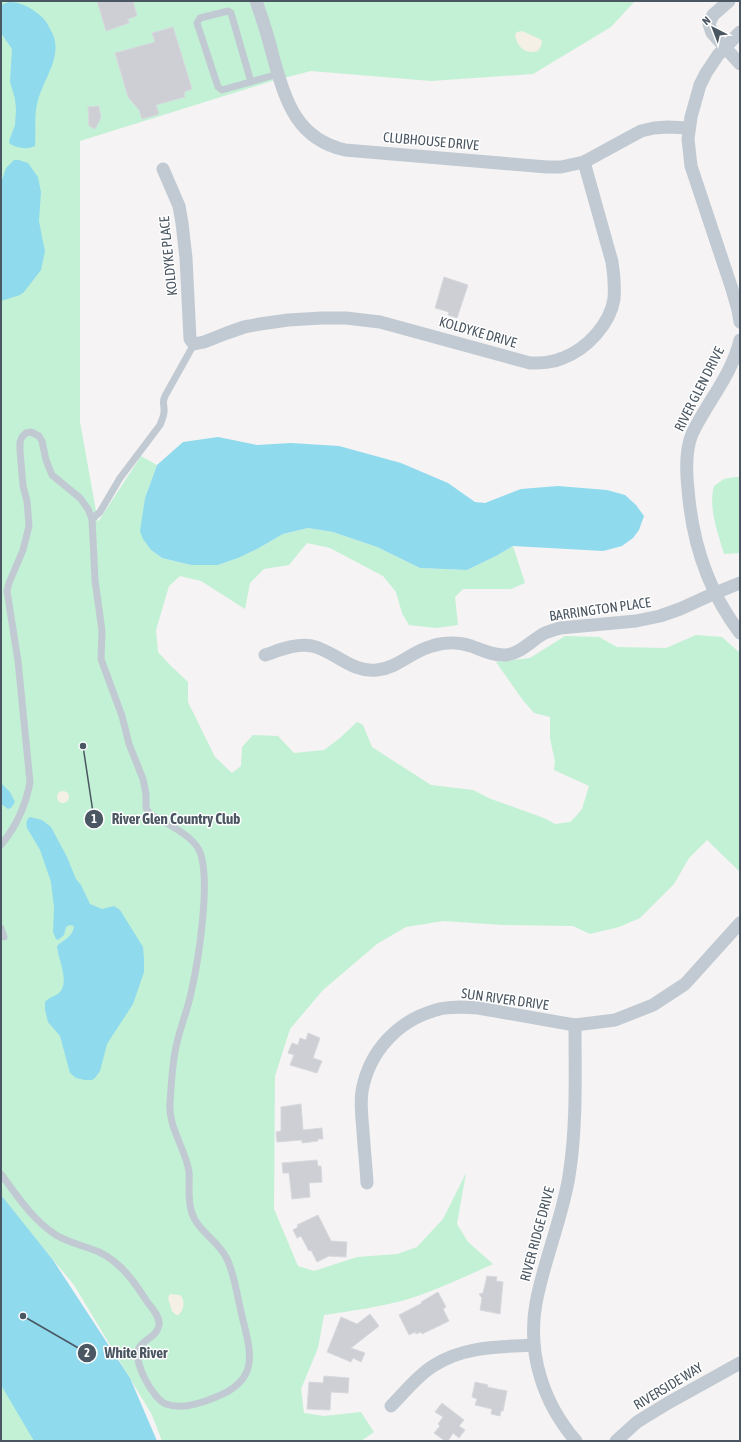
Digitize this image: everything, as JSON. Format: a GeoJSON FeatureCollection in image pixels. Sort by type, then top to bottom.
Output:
{"type":"FeatureCollection","features":[{"type":"Feature","properties":{"kind":"street","name":"CLUBHOUSE DRIVE"},"geometry":{"type":"LineString","coordinates":[[256,1],[286,99],[298,120],[306,130],[319,141],[332,147],[345,150],[561,167],[584,162],[641,131],[668,127],[689,128]]}},
{"type":"Feature","properties":{"kind":"street"},"geometry":{"type":"LineString","coordinates":[[729,1],[713,15],[709,24],[710,30],[740,64]]}},
{"type":"Feature","properties":{"kind":"street"},"geometry":{"type":"LineString","coordinates":[[740,32],[724,47],[711,64],[696,96],[689,128],[689,152],[691,166],[734,296],[740,322]]}},
{"type":"Feature","properties":{"kind":"street","name":"KOLDYKE DRIVE"},"geometry":{"type":"LineString","coordinates":[[194,344],[204,342],[227,332],[260,324],[288,320],[346,318],[380,322],[530,363],[551,362],[564,358],[584,346],[593,338],[608,316],[613,300],[614,289],[612,262],[584,162]]}},
{"type":"Feature","properties":{"kind":"street","name":"KOLDYKE PLACE"},"geometry":{"type":"LineString","coordinates":[[162,169],[179,206],[186,258],[190,338],[194,344]]}},
{"type":"Feature","properties":{"kind":"street","name":"RIVER GLEN DRIVE"},"geometry":{"type":"LineString","coordinates":[[740,340],[734,362],[698,422],[692,435],[688,449],[687,484],[694,533],[704,568],[715,593],[740,633]]}},
{"type":"Feature","properties":{"kind":"street","name":"BARRINGTON PLACE"},"geometry":{"type":"LineString","coordinates":[[265,655],[293,646],[312,646],[325,651],[349,665],[373,671],[394,666],[424,648],[440,644],[460,643],[487,652],[502,655],[526,647],[549,631],[560,628],[648,619],[680,609],[740,583]]}},
{"type":"Feature","properties":{"kind":"street","name":"SUN RIVER DRIVE"},"geometry":{"type":"LineString","coordinates":[[367,1183],[361,1108],[362,1092],[372,1062],[383,1044],[399,1028],[408,1022],[436,1010],[464,1007],[478,1008],[575,1025],[615,1020],[648,1008],[685,984],[740,923]]}},
{"type":"Feature","properties":{"kind":"street","name":"RIVER RIDGE DRIVE"},"geometry":{"type":"LineString","coordinates":[[575,1025],[574,1127],[571,1159],[563,1199],[536,1304],[534,1345],[542,1382],[548,1398],[561,1421],[576,1441]]}},
{"type":"Feature","properties":{"kind":"street"},"geometry":{"type":"LineString","coordinates":[[391,1406],[433,1366],[457,1354],[480,1348],[534,1345]]}},
{"type":"Feature","properties":{"kind":"street","name":"RIVERSIDE WAY"},"geometry":{"type":"LineString","coordinates":[[616,1441],[637,1422],[740,1363]]}},
{"type":"Feature","properties":{"kind":"lane"},"geometry":{"type":"LineString","coordinates":[[251,82],[231,13],[228,11],[200,18],[197,23],[218,87],[222,90],[251,82],[278,74]]}},
{"type":"Feature","properties":{"kind":"lane"},"geometry":{"type":"LineString","coordinates":[[92,519],[100,512],[120,478],[160,425],[164,414],[162,402],[194,344]]}},
{"type":"Feature","properties":{"kind":"lane"},"geometry":{"type":"LineString","coordinates":[[1,845],[24,806],[30,782],[19,668],[7,591],[9,582],[23,550],[29,526],[27,501],[23,486],[20,442],[26,433],[31,432],[39,436],[42,441],[46,460],[52,475],[80,498],[88,509],[92,519],[95,580],[102,631],[101,659],[122,716],[129,744],[143,779],[146,794],[146,808],[150,814],[187,837],[193,843],[199,850],[203,868],[205,878],[200,941],[192,992],[175,1050],[170,1113],[189,1172],[192,1214],[198,1225],[219,1246],[227,1258],[232,1271],[247,1336],[250,1360],[244,1377],[237,1386],[216,1397],[186,1406],[167,1405],[160,1400],[154,1394],[144,1376],[137,1361],[136,1355],[143,1343],[156,1332],[160,1323],[157,1315],[121,1267],[110,1258],[97,1251],[65,1239],[41,1223],[26,1207],[1,1174]]}},
{"type":"Feature","properties":{"kind":"lane"},"geometry":{"type":"LineString","coordinates":[[1,928],[4,937]]}},
{"type":"Feature","properties":{"kind":"green space"},"geometry":{"type":"Polygon","coordinates":[[[1,1],[635,1],[611,27],[533,74],[431,81],[311,71],[272,81],[80,141],[80,422],[98,522],[141,456],[157,465],[145,498],[151,550],[162,558],[191,565],[218,565],[257,549],[283,534],[308,528],[333,532],[377,547],[420,568],[467,570],[513,546],[525,583],[511,589],[463,589],[455,597],[458,625],[436,628],[409,625],[402,613],[396,592],[383,576],[330,548],[307,543],[289,565],[264,569],[250,583],[245,609],[201,581],[180,576],[169,586],[156,630],[158,652],[188,682],[188,702],[215,757],[232,773],[241,766],[242,747],[253,735],[278,736],[294,753],[324,750],[340,738],[357,722],[363,725],[372,747],[431,785],[473,790],[491,799],[544,818],[555,824],[570,822],[582,809],[589,786],[554,770],[555,762],[550,738],[550,717],[534,713],[522,699],[496,662],[530,658],[565,636],[599,637],[617,647],[666,648],[696,635],[722,637],[740,653],[740,872],[707,840],[689,858],[674,884],[640,918],[619,927],[590,934],[573,926],[503,925],[443,921],[406,927],[377,944],[323,990],[290,1029],[275,1076],[274,1209],[298,1266],[314,1271],[357,1257],[397,1254],[417,1247],[443,1219],[466,1173],[457,1224],[468,1242],[493,1264],[438,1288],[405,1300],[375,1307],[324,1315],[318,1348],[301,1389],[304,1413],[324,1416],[361,1412],[374,1432],[361,1441],[162,1441],[152,1415],[74,1285],[1,1197],[1,1]]]}},
{"type":"Feature","properties":{"kind":"green space"},"geometry":{"type":"Polygon","coordinates":[[[740,477],[740,553],[724,554],[714,520],[712,494],[714,486],[724,479],[740,477]]]}},
{"type":"Feature","properties":{"kind":"green space"},"geometry":{"type":"Polygon","coordinates":[[[1,1351],[46,1441],[1,1441],[1,1351]]]}},
{"type":"Feature","properties":{"kind":"sand"},"geometry":{"type":"Polygon","coordinates":[[[522,31],[542,41],[538,51],[526,51],[520,46],[515,35],[517,32],[522,31]]]}},
{"type":"Feature","properties":{"kind":"sand"},"geometry":{"type":"Polygon","coordinates":[[[61,791],[65,791],[69,797],[65,803],[61,803],[57,799],[57,795],[61,791]]]}},
{"type":"Feature","properties":{"kind":"sand"},"geometry":{"type":"Polygon","coordinates":[[[170,1294],[179,1295],[183,1298],[183,1307],[178,1315],[172,1311],[168,1298],[170,1294]]]}},
{"type":"Feature","properties":{"kind":"water"},"geometry":{"type":"Polygon","coordinates":[[[9,2],[27,6],[43,18],[48,24],[54,38],[56,48],[52,66],[37,104],[35,119],[35,146],[28,148],[16,147],[10,144],[9,141],[15,125],[16,109],[10,82],[12,49],[1,33],[1,5],[9,2]]]}},
{"type":"Feature","properties":{"kind":"water"},"geometry":{"type":"Polygon","coordinates":[[[14,160],[28,163],[38,177],[41,192],[39,221],[45,251],[41,270],[24,292],[20,295],[1,301],[1,183],[6,168],[14,160]]]}},
{"type":"Feature","properties":{"kind":"water"},"geometry":{"type":"Polygon","coordinates":[[[218,437],[257,445],[291,443],[339,446],[401,463],[448,483],[475,502],[485,503],[521,489],[558,486],[607,490],[625,495],[636,505],[644,516],[639,530],[633,538],[622,546],[603,551],[513,546],[467,570],[420,568],[377,547],[333,532],[308,528],[283,534],[257,549],[218,565],[191,565],[162,558],[151,550],[143,539],[140,531],[145,498],[157,465],[183,442],[218,437]]]}},
{"type":"Feature","properties":{"kind":"water"},"geometry":{"type":"Polygon","coordinates":[[[1,783],[10,792],[15,802],[11,808],[8,809],[1,804],[1,783]]]}},
{"type":"Feature","properties":{"kind":"water"},"geometry":{"type":"Polygon","coordinates":[[[30,817],[42,820],[51,827],[90,904],[102,909],[114,906],[120,910],[143,947],[144,972],[133,1004],[107,1044],[100,1071],[92,1080],[76,1078],[70,1073],[60,1036],[48,1022],[45,1010],[45,1002],[58,994],[62,989],[63,984],[63,971],[57,946],[72,933],[74,926],[70,925],[66,927],[64,935],[58,940],[56,939],[53,932],[54,908],[51,882],[40,850],[26,825],[30,817]]]}},
{"type":"Feature","properties":{"kind":"water"},"geometry":{"type":"Polygon","coordinates":[[[1,1195],[53,1260],[130,1378],[157,1441],[34,1441],[1,1385],[1,1195]]]}},
{"type":"Feature","properties":{"kind":"building"},"geometry":{"type":"Polygon","coordinates":[[[97,1],[133,1],[137,16],[128,19],[129,23],[106,31],[97,1]]]}},
{"type":"Feature","properties":{"kind":"building"},"geometry":{"type":"Polygon","coordinates":[[[173,27],[192,89],[184,92],[185,97],[156,105],[159,114],[142,119],[139,110],[128,97],[115,53],[155,42],[152,33],[173,27]]]}},
{"type":"Feature","properties":{"kind":"building"},"geometry":{"type":"Polygon","coordinates":[[[99,106],[101,118],[95,129],[89,126],[88,107],[99,106]]]}},
{"type":"Feature","properties":{"kind":"building"},"geometry":{"type":"Polygon","coordinates":[[[444,277],[468,285],[457,318],[448,315],[449,312],[435,308],[444,277]]]}},
{"type":"Feature","properties":{"kind":"building"},"geometry":{"type":"Polygon","coordinates":[[[308,1033],[320,1038],[313,1058],[322,1061],[317,1073],[290,1065],[294,1055],[288,1053],[292,1043],[298,1045],[300,1038],[306,1040],[308,1033]]]}},
{"type":"Feature","properties":{"kind":"building"},"geometry":{"type":"Polygon","coordinates":[[[301,1104],[303,1130],[322,1128],[323,1139],[302,1143],[302,1140],[277,1142],[276,1132],[281,1131],[281,1107],[301,1104]]]}},
{"type":"Feature","properties":{"kind":"building"},"geometry":{"type":"Polygon","coordinates":[[[317,1160],[318,1166],[321,1166],[322,1182],[309,1183],[310,1197],[292,1199],[289,1173],[283,1173],[282,1163],[317,1160]]]}},
{"type":"Feature","properties":{"kind":"building"},"geometry":{"type":"Polygon","coordinates":[[[318,1215],[331,1241],[347,1242],[346,1257],[329,1256],[317,1262],[301,1236],[297,1238],[293,1230],[298,1227],[297,1225],[318,1215]]]}},
{"type":"Feature","properties":{"kind":"building"},"geometry":{"type":"Polygon","coordinates":[[[487,1276],[497,1277],[496,1281],[503,1282],[500,1314],[480,1310],[482,1298],[479,1294],[483,1293],[487,1276]]]}},
{"type":"Feature","properties":{"kind":"building"},"geometry":{"type":"Polygon","coordinates":[[[438,1292],[446,1307],[443,1309],[449,1321],[422,1334],[421,1332],[416,1334],[415,1332],[409,1335],[399,1315],[422,1303],[421,1302],[438,1292]]]}},
{"type":"Feature","properties":{"kind":"building"},"geometry":{"type":"Polygon","coordinates":[[[370,1314],[379,1326],[351,1348],[365,1353],[361,1362],[353,1358],[351,1362],[327,1352],[341,1317],[357,1324],[370,1314]]]}},
{"type":"Feature","properties":{"kind":"building"},"geometry":{"type":"Polygon","coordinates":[[[324,1376],[349,1378],[348,1393],[331,1392],[330,1410],[307,1409],[309,1382],[323,1383],[324,1376]]]}},
{"type":"Feature","properties":{"kind":"building"},"geometry":{"type":"Polygon","coordinates":[[[475,1382],[488,1385],[487,1387],[507,1391],[503,1411],[501,1411],[500,1416],[491,1414],[492,1409],[475,1405],[477,1399],[472,1397],[475,1382]]]}},
{"type":"Feature","properties":{"kind":"building"},"geometry":{"type":"Polygon","coordinates":[[[442,1403],[464,1420],[459,1426],[465,1430],[459,1438],[453,1433],[448,1441],[445,1441],[434,1433],[440,1426],[438,1424],[443,1417],[435,1412],[442,1403]]]}},
{"type":"Feature","properties":{"kind":"place","name":"River Glen Country Club"},"geometry":{"type":"Point","coordinates":[83,746]}},
{"type":"Feature","properties":{"kind":"place","name":"White River"},"geometry":{"type":"Point","coordinates":[23,1316]}}]}
